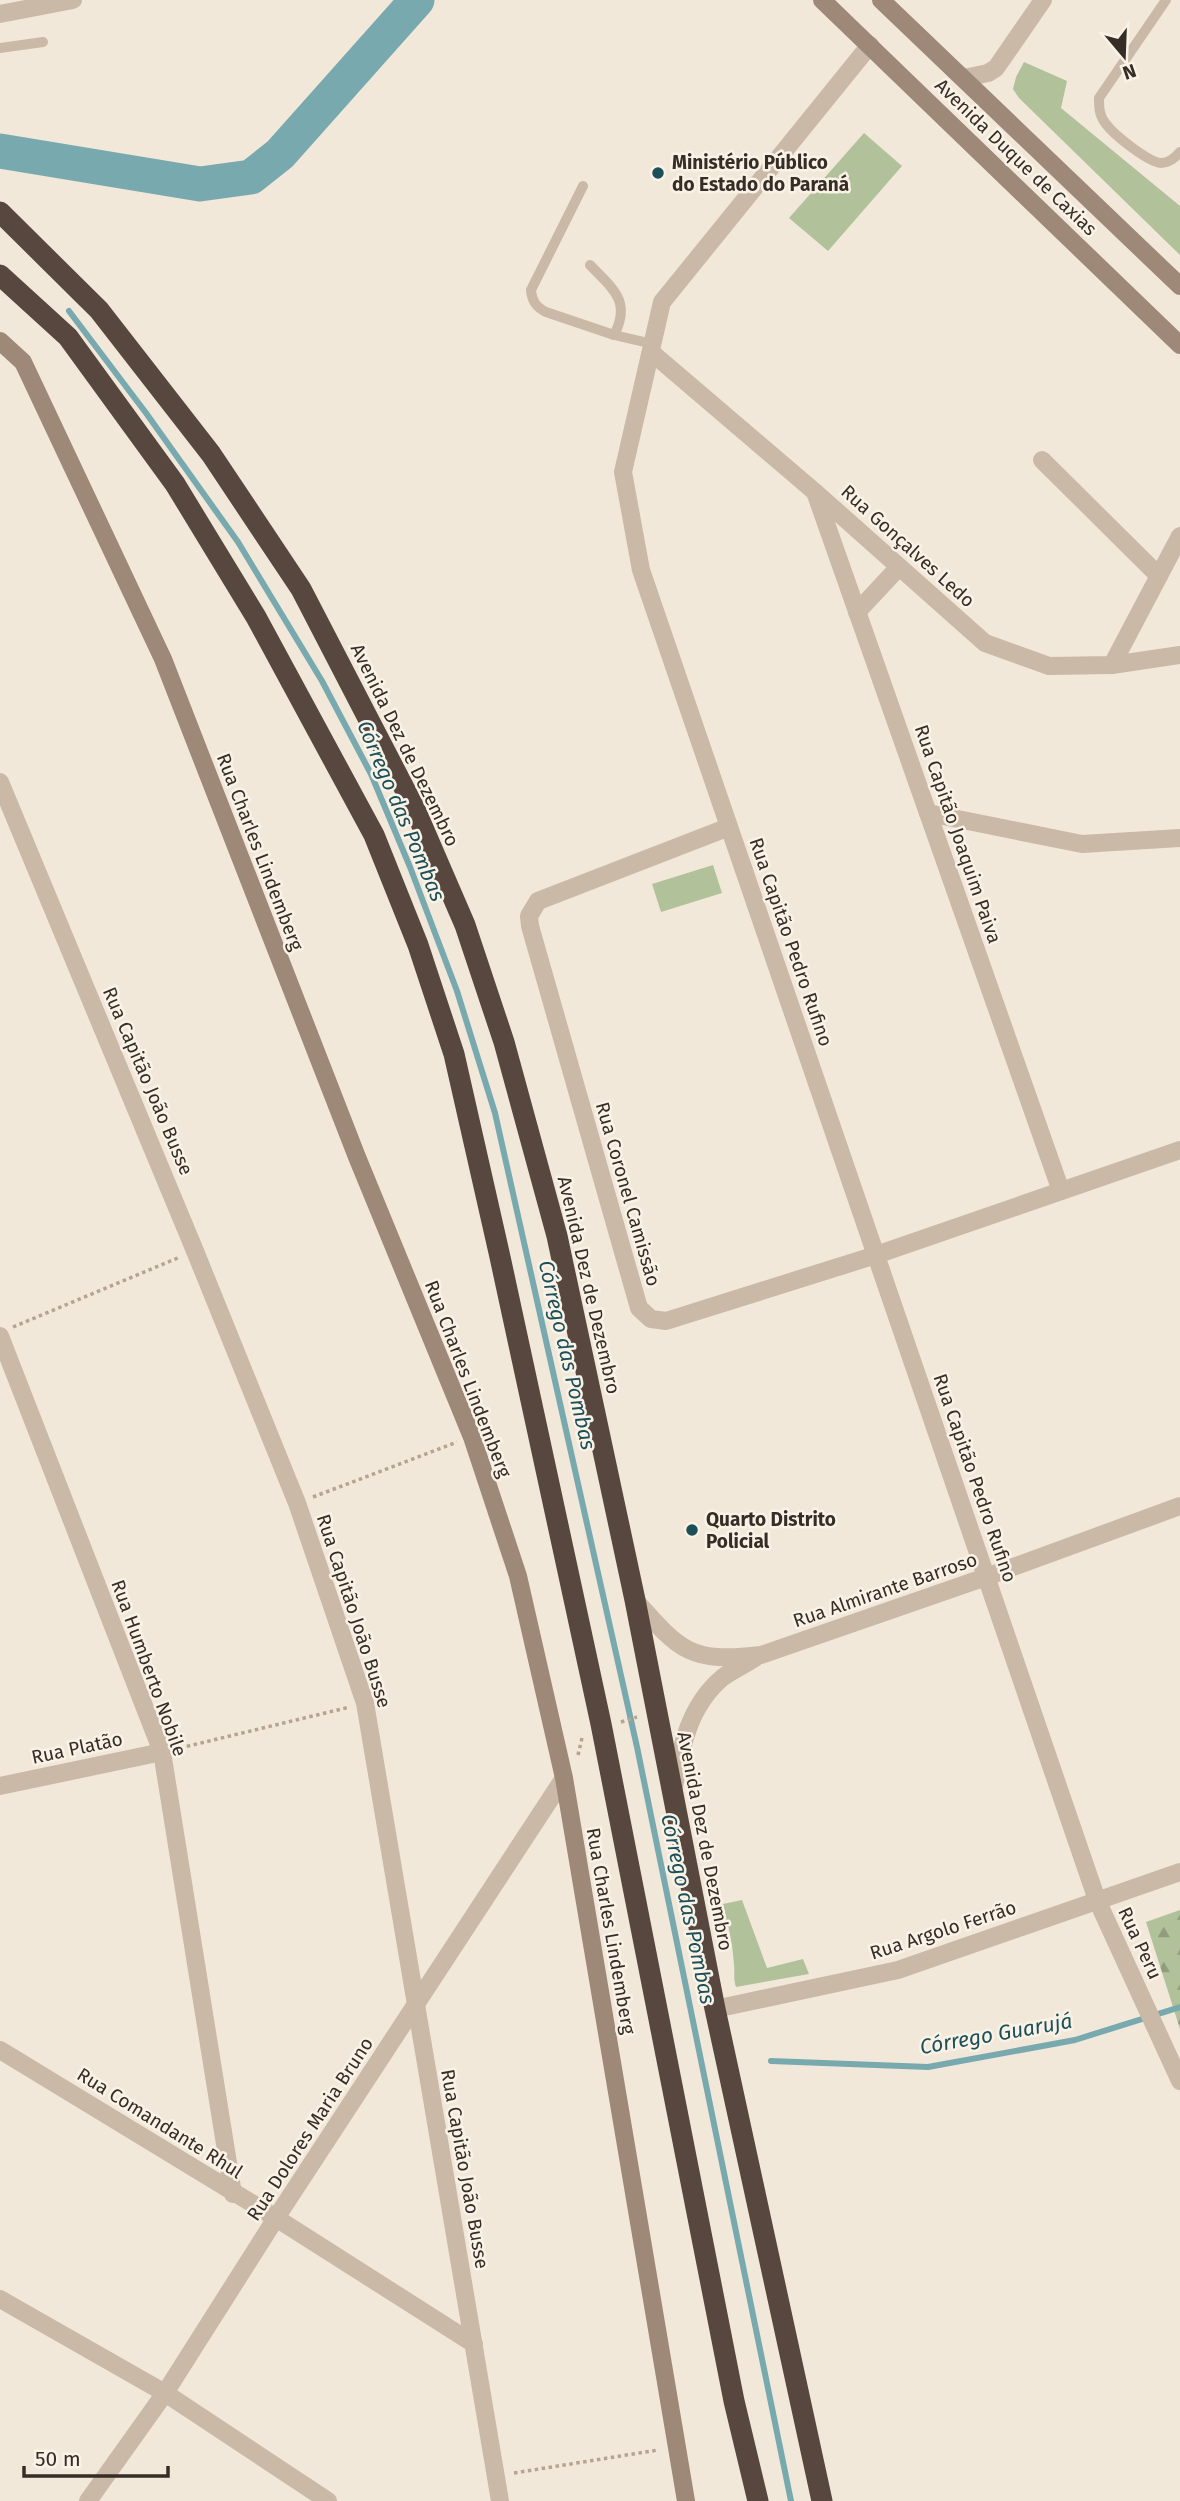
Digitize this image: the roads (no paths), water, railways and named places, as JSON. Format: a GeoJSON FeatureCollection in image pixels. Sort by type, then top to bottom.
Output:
{"type":"FeatureCollection","features":[{"type":"Feature","properties":{"kind":"highway","name":"Avenida Dez de Dezembro"},"geometry":{"type":"LineString","coordinates":[[0,212],[99,310],[211,454],[301,589],[414,807],[465,925],[508,1055],[557,1236],[635,1600],[715,2009],[822,2501]]}},
{"type":"Feature","properties":{"kind":"highway"},"geometry":{"type":"LineString","coordinates":[[0,275],[68,337],[175,484],[256,617],[374,835],[418,945],[454,1054],[500,1257],[601,1724],[731,2388],[758,2501]]}},
{"type":"Feature","properties":{"kind":"street"},"geometry":{"type":"LineString","coordinates":[[0,14],[73,0]]}},
{"type":"Feature","properties":{"kind":"street","name":"Avenida Duque de Caxias"},"geometry":{"type":"LineString","coordinates":[[822,0],[1180,345]]}},
{"type":"Feature","properties":{"kind":"street","name":"Avenida Duque de Caxias"},"geometry":{"type":"LineString","coordinates":[[881,0],[1180,286]]}},
{"type":"Feature","properties":{"kind":"street"},"geometry":{"type":"LineString","coordinates":[[964,78],[988,73],[996,68],[1043,0]]}},
{"type":"Feature","properties":{"kind":"street","name":"Rua Capitão Pedro Rufino"},"geometry":{"type":"LineString","coordinates":[[870,45],[662,302],[623,472],[641,570],[1097,1900]]}},
{"type":"Feature","properties":{"kind":"street","name":"Rua Charles Lindemberg"},"geometry":{"type":"LineString","coordinates":[[0,341],[23,362],[163,659],[357,1157],[472,1437],[518,1576],[570,1771],[686,2501]]}},
{"type":"Feature","properties":{"kind":"street","name":"Rua Gonçalves Ledo"},"geometry":{"type":"LineString","coordinates":[[652,348],[985,643],[1049,666],[1112,664],[1180,655]]}},
{"type":"Feature","properties":{"kind":"street"},"geometry":{"type":"LineString","coordinates":[[1042,460],[1159,576]]}},
{"type":"Feature","properties":{"kind":"street","name":"Rua Capitão Joaquim Paiva"},"geometry":{"type":"LineString","coordinates":[[815,492],[1061,1191]]}},
{"type":"Feature","properties":{"kind":"street"},"geometry":{"type":"LineString","coordinates":[[1112,664],[1180,536]]}},
{"type":"Feature","properties":{"kind":"street"},"geometry":{"type":"LineString","coordinates":[[857,612],[900,567]]}},
{"type":"Feature","properties":{"kind":"street","name":"Rua Capitão João Busse"},"geometry":{"type":"LineString","coordinates":[[0,782],[297,1503],[365,1703],[500,2501]]}},
{"type":"Feature","properties":{"kind":"street"},"geometry":{"type":"LineString","coordinates":[[928,813],[1082,844],[1180,838]]}},
{"type":"Feature","properties":{"kind":"street","name":"Rua Coronel Camissão"},"geometry":{"type":"LineString","coordinates":[[729,827],[538,901],[529,916],[639,1308],[651,1319],[666,1321],[876,1255],[1180,1150]]}},
{"type":"Feature","properties":{"kind":"street","name":"Rua Humberto Nobile"},"geometry":{"type":"LineString","coordinates":[[6,1332],[162,1752],[233,2194]]}},
{"type":"Feature","properties":{"kind":"street","name":"Rua Almirante Barroso"},"geometry":{"type":"LineString","coordinates":[[673,1791],[682,1739],[698,1706],[722,1679],[761,1655],[1180,1506]]}},
{"type":"Feature","properties":{"kind":"street","name":"Rua Almirante Barroso"},"geometry":{"type":"LineString","coordinates":[[635,1600],[664,1633],[688,1650],[718,1658],[761,1655]]}},
{"type":"Feature","properties":{"kind":"street","name":"Rua Platão"},"geometry":{"type":"LineString","coordinates":[[0,1786],[162,1752]]}},
{"type":"Feature","properties":{"kind":"street","name":"Rua Dolores Maria Bruno"},"geometry":{"type":"LineString","coordinates":[[88,2501],[165,2393],[276,2218],[570,1771]]}},
{"type":"Feature","properties":{"kind":"street","name":"Rua Argolo Ferrão"},"geometry":{"type":"LineString","coordinates":[[715,2009],[898,1970],[1180,1872]]}},
{"type":"Feature","properties":{"kind":"street","name":"Rua Peru"},"geometry":{"type":"LineString","coordinates":[[1097,1900],[1180,2081]]}},
{"type":"Feature","properties":{"kind":"street","name":"Rua Comandante Rhul"},"geometry":{"type":"LineString","coordinates":[[0,2050],[276,2218],[474,2344]]}},
{"type":"Feature","properties":{"kind":"street"},"geometry":{"type":"LineString","coordinates":[[0,2299],[165,2393],[328,2501]]}},
{"type":"Feature","properties":{"kind":"lane"},"geometry":{"type":"LineString","coordinates":[[1166,0],[1099,97],[1099,113],[1106,125],[1138,151],[1158,163],[1167,162],[1180,152]]}},
{"type":"Feature","properties":{"kind":"lane"},"geometry":{"type":"LineString","coordinates":[[0,48],[43,42]]}},
{"type":"Feature","properties":{"kind":"lane"},"geometry":{"type":"LineString","coordinates":[[583,186],[531,290],[532,298],[546,312],[652,348]]}},
{"type":"Feature","properties":{"kind":"lane"},"geometry":{"type":"LineString","coordinates":[[590,265],[621,303],[619,325],[614,335]]}},
{"type":"Feature","properties":{"kind":"waterway"},"geometry":{"type":"LineString","coordinates":[[0,151],[200,184],[251,177],[280,154],[417,0]]}},
{"type":"Feature","properties":{"kind":"waterway","name":"Córrego das Pombas"},"geometry":{"type":"LineString","coordinates":[[69,311],[238,542],[322,681],[371,774],[457,991],[495,1113],[637,1747],[791,2501]]}},
{"type":"Feature","properties":{"kind":"waterway","name":"Córrego Guarujá"},"geometry":{"type":"LineString","coordinates":[[771,2061],[928,2067],[1075,2040],[1180,2007]]}},
{"type":"Feature","properties":{"kind":"place","name":"Ministério Público do Estado do Paraná"},"geometry":{"type":"Point","coordinates":[658,173]}},
{"type":"Feature","properties":{"kind":"place","name":"Quarto Distrito Policial"},"geometry":{"type":"Point","coordinates":[692,1530]}}]}
